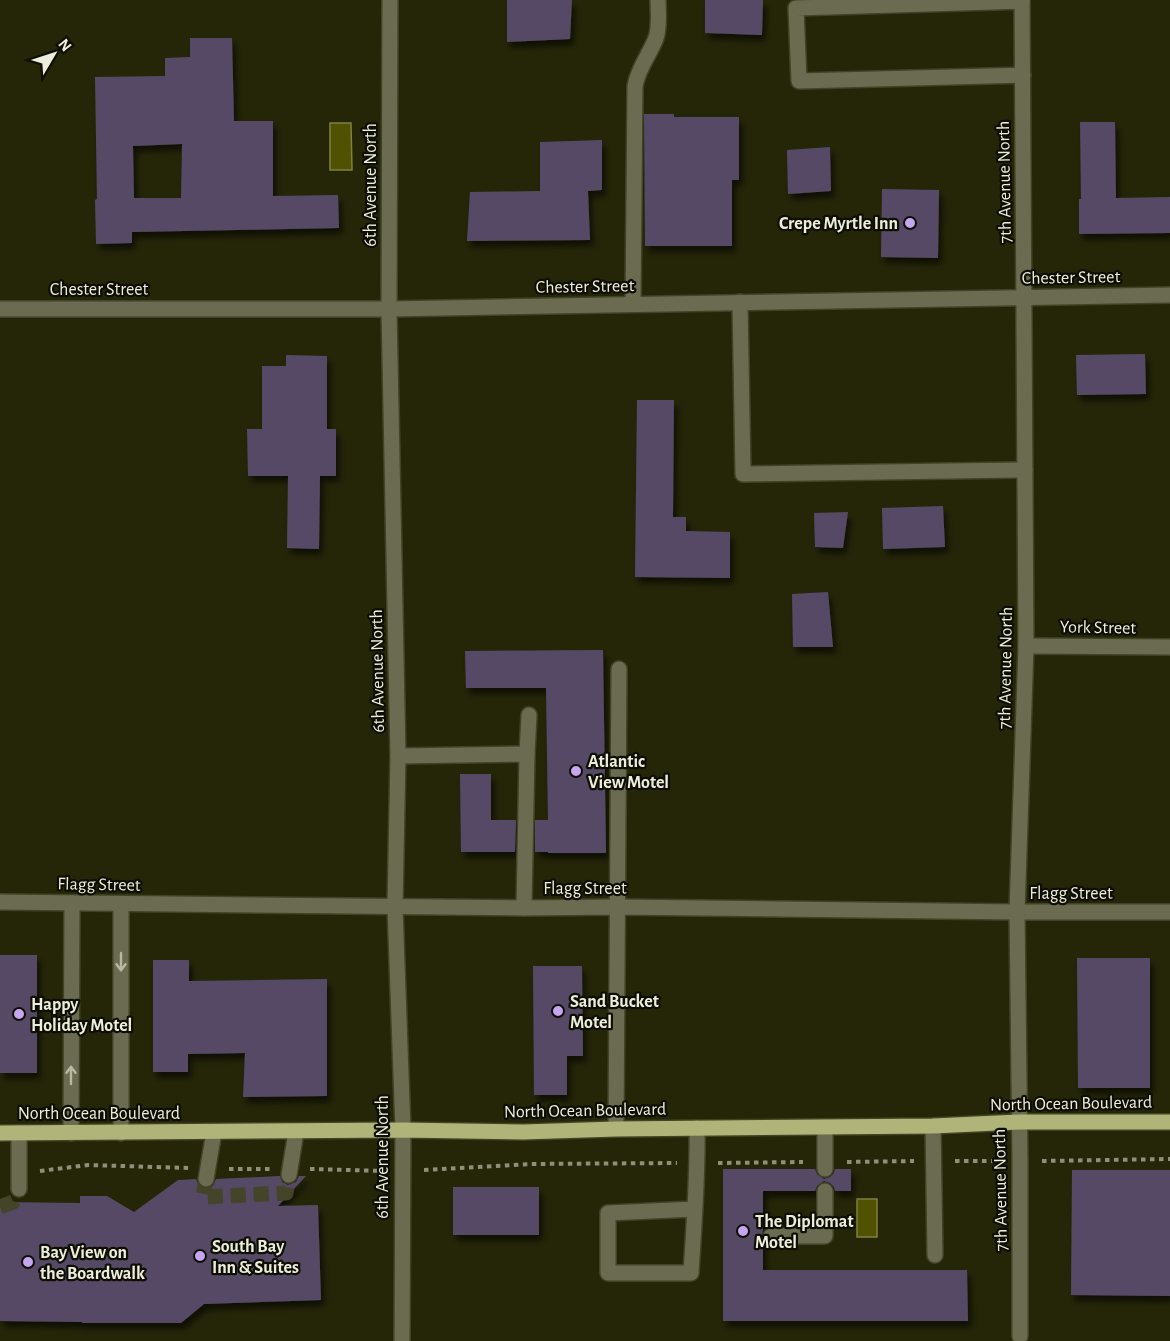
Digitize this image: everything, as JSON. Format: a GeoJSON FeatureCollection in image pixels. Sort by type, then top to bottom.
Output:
{"type":"FeatureCollection","features":[{"type":"Feature","properties":{"kind":"main road","name":"North Ocean Boulevard"},"geometry":{"type":"LineString","coordinates":[[0,1133],[403,1130],[523,1132],[933,1126],[1018,1122],[1170,1122]]}},
{"type":"Feature","properties":{"kind":"street","name":"6th Avenue North"},"geometry":{"type":"LineString","coordinates":[[390,0],[389,309],[398,756],[395,907],[403,1130],[402,1341]]}},
{"type":"Feature","properties":{"kind":"street"},"geometry":{"type":"LineString","coordinates":[[633,304],[635,86],[656,37],[658,0]]}},
{"type":"Feature","properties":{"kind":"street"},"geometry":{"type":"LineString","coordinates":[[1022,1],[796,8],[799,81],[1023,75]]}},
{"type":"Feature","properties":{"kind":"street","name":"7th Avenue North"},"geometry":{"type":"LineString","coordinates":[[1020,1336],[1017,912],[1026,646],[1022,1]]}},
{"type":"Feature","properties":{"kind":"street","name":"Chester Street"},"geometry":{"type":"LineString","coordinates":[[0,309],[389,309],[1170,295]]}},
{"type":"Feature","properties":{"kind":"street"},"geometry":{"type":"LineString","coordinates":[[740,302],[743,474],[1025,470]]}},
{"type":"Feature","properties":{"kind":"street","name":"York Street"},"geometry":{"type":"LineString","coordinates":[[1026,646],[1170,647]]}},
{"type":"Feature","properties":{"kind":"street"},"geometry":{"type":"LineString","coordinates":[[616,1129],[619,669]]}},
{"type":"Feature","properties":{"kind":"street"},"geometry":{"type":"LineString","coordinates":[[524,908],[529,715]]}},
{"type":"Feature","properties":{"kind":"street"},"geometry":{"type":"LineString","coordinates":[[398,756],[527,754]]}},
{"type":"Feature","properties":{"kind":"street","name":"Flagg Street"},"geometry":{"type":"LineString","coordinates":[[0,902],[1170,912]]}},
{"type":"Feature","properties":{"kind":"street"},"geometry":{"type":"LineString","coordinates":[[71,1133],[72,903]]}},
{"type":"Feature","properties":{"kind":"street"},"geometry":{"type":"LineString","coordinates":[[121,904],[121,1132]]}},
{"type":"Feature","properties":{"kind":"street"},"geometry":{"type":"LineString","coordinates":[[933,1126],[935,1255]]}},
{"type":"Feature","properties":{"kind":"street"},"geometry":{"type":"LineString","coordinates":[[825,1127],[825,1165]]}},
{"type":"Feature","properties":{"kind":"street"},"geometry":{"type":"LineString","coordinates":[[695,1209],[608,1213],[608,1273],[691,1273],[698,1163],[697,1128]]}},
{"type":"Feature","properties":{"kind":"street"},"geometry":{"type":"LineString","coordinates":[[207,1174],[214,1132]]}},
{"type":"Feature","properties":{"kind":"street"},"geometry":{"type":"LineString","coordinates":[[289,1172],[296,1132]]}},
{"type":"Feature","properties":{"kind":"street"},"geometry":{"type":"LineString","coordinates":[[19,1133],[19,1189]]}},
{"type":"Feature","properties":{"kind":"street"},"geometry":{"type":"LineString","coordinates":[[771,1236],[825,1236],[825,1191]]}},
{"type":"Feature","properties":{"kind":"path"},"geometry":{"type":"LineString","coordinates":[[20,1173],[88,1165],[207,1174],[402,1171],[530,1164],[825,1165],[934,1161],[1170,1159]]}},
{"type":"Feature","properties":{"kind":"shaded area"},"geometry":{"type":"Polygon","coordinates":[[[330,123],[351,123],[352,170],[330,170],[330,123]]]}},
{"type":"Feature","properties":{"kind":"shaded area"},"geometry":{"type":"Polygon","coordinates":[[[857,1199],[877,1199],[877,1237],[857,1237],[857,1199]]]}},
{"type":"Feature","properties":{"kind":"building"},"geometry":{"type":"Polygon","coordinates":[[[507,0],[572,0],[570,39],[507,42],[507,0]]]}},
{"type":"Feature","properties":{"kind":"building"},"geometry":{"type":"Polygon","coordinates":[[[705,0],[763,0],[762,35],[705,33],[705,0]]]}},
{"type":"Feature","properties":{"kind":"building"},"geometry":{"type":"Polygon","coordinates":[[[190,38],[232,38],[234,121],[273,121],[273,196],[338,195],[339,228],[132,232],[132,243],[96,244],[95,77],[165,76],[165,58],[190,57],[190,38]],[[182,144],[133,146],[134,198],[181,198],[182,144]]]}},
{"type":"Feature","properties":{"kind":"building"},"geometry":{"type":"Polygon","coordinates":[[[644,114],[674,114],[674,117],[739,117],[739,180],[732,180],[732,246],[645,246],[644,114]]]}},
{"type":"Feature","properties":{"kind":"building"},"geometry":{"type":"Polygon","coordinates":[[[1080,122],[1115,122],[1116,198],[1170,197],[1170,233],[1079,234],[1080,122]]]}},
{"type":"Feature","properties":{"kind":"building"},"geometry":{"type":"Polygon","coordinates":[[[602,140],[602,190],[588,191],[590,240],[467,241],[470,192],[540,191],[540,142],[602,140]]]}},
{"type":"Feature","properties":{"kind":"building"},"geometry":{"type":"Polygon","coordinates":[[[830,147],[831,191],[788,194],[787,150],[830,147]]]}},
{"type":"Feature","properties":{"kind":"building","name":"Crepe Myrtle Inn"},"geometry":{"type":"Polygon","coordinates":[[[882,189],[939,190],[938,258],[881,257],[882,189]]]}},
{"type":"Feature","properties":{"kind":"building"},"geometry":{"type":"Polygon","coordinates":[[[1145,354],[1146,394],[1077,395],[1076,355],[1145,354]]]}},
{"type":"Feature","properties":{"kind":"building"},"geometry":{"type":"Polygon","coordinates":[[[286,355],[327,356],[327,429],[336,429],[336,476],[320,476],[319,549],[287,548],[288,476],[248,476],[247,429],[262,429],[262,366],[286,366],[286,355]]]}},
{"type":"Feature","properties":{"kind":"building"},"geometry":{"type":"Polygon","coordinates":[[[637,400],[674,400],[673,517],[686,517],[686,531],[730,532],[730,578],[635,577],[637,400]]]}},
{"type":"Feature","properties":{"kind":"building"},"geometry":{"type":"Polygon","coordinates":[[[943,506],[945,547],[883,549],[882,508],[943,506]]]}},
{"type":"Feature","properties":{"kind":"building"},"geometry":{"type":"Polygon","coordinates":[[[848,512],[843,548],[815,547],[814,513],[848,512]]]}},
{"type":"Feature","properties":{"kind":"building"},"geometry":{"type":"Polygon","coordinates":[[[828,592],[833,647],[793,647],[792,594],[828,592]]]}},
{"type":"Feature","properties":{"kind":"building","name":"Atlantic View Motel"},"geometry":{"type":"Polygon","coordinates":[[[603,650],[606,853],[535,852],[535,820],[548,820],[546,688],[466,688],[465,651],[603,650]]]}},
{"type":"Feature","properties":{"kind":"building"},"geometry":{"type":"Polygon","coordinates":[[[460,774],[491,774],[491,820],[516,820],[515,852],[461,852],[460,774]]]}},
{"type":"Feature","properties":{"kind":"building","name":"Happy Holiday Motel"},"geometry":{"type":"Polygon","coordinates":[[[0,955],[37,955],[37,1073],[0,1073],[0,955]]]}},
{"type":"Feature","properties":{"kind":"building"},"geometry":{"type":"Polygon","coordinates":[[[1077,958],[1150,958],[1150,1088],[1078,1088],[1077,958]]]}},
{"type":"Feature","properties":{"kind":"building"},"geometry":{"type":"Polygon","coordinates":[[[153,960],[189,960],[189,981],[327,979],[327,1096],[243,1097],[245,1053],[188,1054],[188,1072],[153,1072],[153,960]]]}},
{"type":"Feature","properties":{"kind":"building","name":"Sand Bucket Motel"},"geometry":{"type":"Polygon","coordinates":[[[533,966],[582,966],[583,1056],[567,1056],[567,1095],[534,1095],[533,966]]]}},
{"type":"Feature","properties":{"kind":"building","name":"The Diplomat Motel"},"geometry":{"type":"Polygon","coordinates":[[[723,1169],[815,1169],[817,1174],[824,1179],[830,1177],[835,1169],[851,1169],[851,1191],[835,1191],[830,1183],[824,1181],[817,1186],[815,1191],[763,1191],[761,1237],[763,1270],[967,1270],[968,1321],[723,1321],[723,1169]]]}},
{"type":"Feature","properties":{"kind":"building"},"geometry":{"type":"Polygon","coordinates":[[[1072,1170],[1170,1170],[1170,1296],[1071,1295],[1072,1170]]]}},
{"type":"Feature","properties":{"kind":"building","name":"South Bay Inn & Suites"},"geometry":{"type":"Polygon","coordinates":[[[280,1176],[282,1182],[288,1185],[296,1182],[299,1176],[306,1176],[278,1206],[318,1205],[321,1300],[204,1304],[181,1323],[0,1321],[0,1202],[80,1203],[80,1196],[107,1196],[134,1212],[178,1180],[196,1179],[199,1186],[205,1189],[213,1186],[216,1179],[280,1176]]]}},
{"type":"Feature","properties":{"kind":"building"},"geometry":{"type":"Polygon","coordinates":[[[453,1187],[539,1187],[539,1235],[453,1235],[453,1187]]]}},
{"type":"Feature","properties":{"kind":"tunnel"},"geometry":{"type":"LineString","coordinates":[[206,1179],[203,1197],[286,1193],[289,1175]]}},
{"type":"Feature","properties":{"kind":"tunnel"},"geometry":{"type":"LineString","coordinates":[[0,1207],[13,1202],[19,1189]]}},
{"type":"Feature","properties":{"kind":"place","name":"Crepe Myrtle Inn"},"geometry":{"type":"Point","coordinates":[910,223]}},
{"type":"Feature","properties":{"kind":"place","name":"Atlantic View Motel"},"geometry":{"type":"Point","coordinates":[576,771]}},
{"type":"Feature","properties":{"kind":"place","name":"Sand Bucket Motel"},"geometry":{"type":"Point","coordinates":[558,1011]}},
{"type":"Feature","properties":{"kind":"place","name":"Happy Holiday Motel"},"geometry":{"type":"Point","coordinates":[19,1014]}},
{"type":"Feature","properties":{"kind":"place","name":"The Diplomat Motel"},"geometry":{"type":"Point","coordinates":[743,1231]}},
{"type":"Feature","properties":{"kind":"place","name":"South Bay Inn & Suites"},"geometry":{"type":"Point","coordinates":[200,1256]}},
{"type":"Feature","properties":{"kind":"place","name":"Bay View on the Boardwalk"},"geometry":{"type":"Point","coordinates":[28,1262]}}]}
